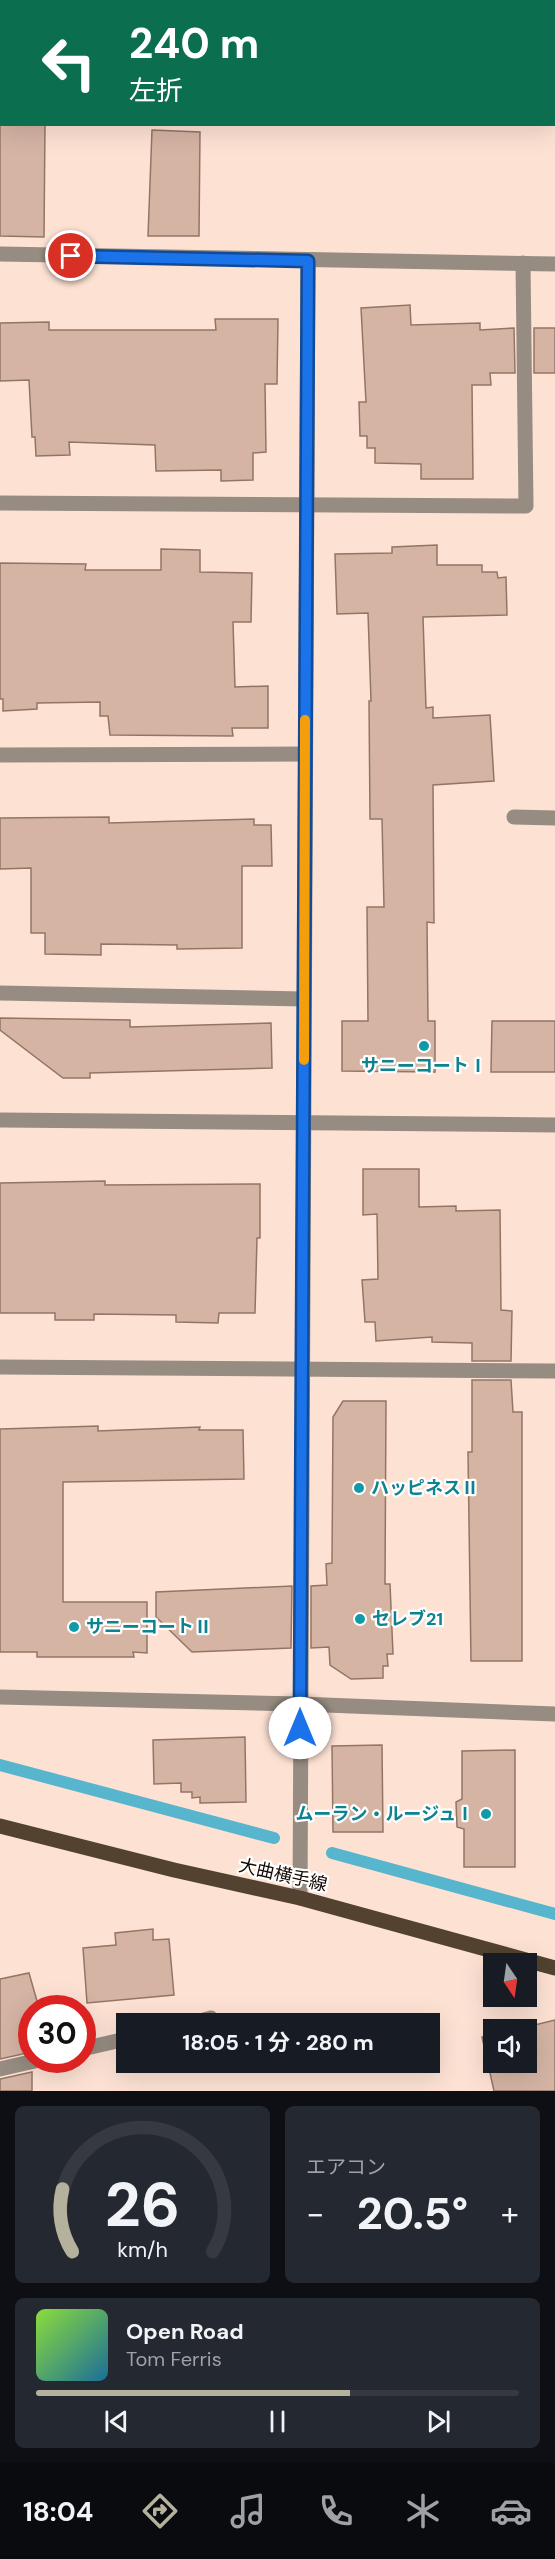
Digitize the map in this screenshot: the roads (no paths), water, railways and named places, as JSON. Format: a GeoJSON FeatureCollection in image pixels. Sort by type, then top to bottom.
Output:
{"type":"FeatureCollection","features":[{"type":"Feature","properties":{"kind":"main road","name":"大曲横手線"},"geometry":{"type":"LineString","coordinates":[[0,1826],[174,1870],[300,1898],[555,1968]]}},
{"type":"Feature","properties":{"kind":"street"},"geometry":{"type":"LineString","coordinates":[[0,254],[555,264]]}},
{"type":"Feature","properties":{"kind":"street"},"geometry":{"type":"LineString","coordinates":[[300,1898],[308,261]]}},
{"type":"Feature","properties":{"kind":"street"},"geometry":{"type":"LineString","coordinates":[[0,503],[526,506],[524,263]]}},
{"type":"Feature","properties":{"kind":"street"},"geometry":{"type":"LineString","coordinates":[[0,755],[305,754]]}},
{"type":"Feature","properties":{"kind":"street"},"geometry":{"type":"LineString","coordinates":[[514,817],[555,818]]}},
{"type":"Feature","properties":{"kind":"street"},"geometry":{"type":"LineString","coordinates":[[0,993],[304,999]]}},
{"type":"Feature","properties":{"kind":"street"},"geometry":{"type":"LineString","coordinates":[[0,1120],[555,1125]]}},
{"type":"Feature","properties":{"kind":"street"},"geometry":{"type":"LineString","coordinates":[[0,1367],[555,1371]]}},
{"type":"Feature","properties":{"kind":"street"},"geometry":{"type":"LineString","coordinates":[[0,1697],[555,1713]]}},
{"type":"Feature","properties":{"kind":"street"},"geometry":{"type":"LineString","coordinates":[[96,2046],[116,2041]]}},
{"type":"Feature","properties":{"kind":"street"},"geometry":{"type":"LineString","coordinates":[[0,2069],[18,2065]]}},
{"type":"Feature","properties":{"kind":"waterway"},"geometry":{"type":"LineString","coordinates":[[0,1765],[274,1838]]}},
{"type":"Feature","properties":{"kind":"waterway"},"geometry":{"type":"LineString","coordinates":[[332,1853],[555,1914]]}},
{"type":"Feature","properties":{"kind":"place","name":"サニーコートⅠ"},"geometry":{"type":"Point","coordinates":[424,1046]}},
{"type":"Feature","properties":{"kind":"place","name":"ハッピネスⅡ"},"geometry":{"type":"Point","coordinates":[359,1488]}},
{"type":"Feature","properties":{"kind":"place","name":"セレブ21"},"geometry":{"type":"Point","coordinates":[360,1619]}},
{"type":"Feature","properties":{"kind":"place","name":"サニーコートⅡ"},"geometry":{"type":"Point","coordinates":[74,1627]}},
{"type":"Feature","properties":{"kind":"place","name":"ムーラン・ルージュⅠ"},"geometry":{"type":"Point","coordinates":[486,1814]}}]}
